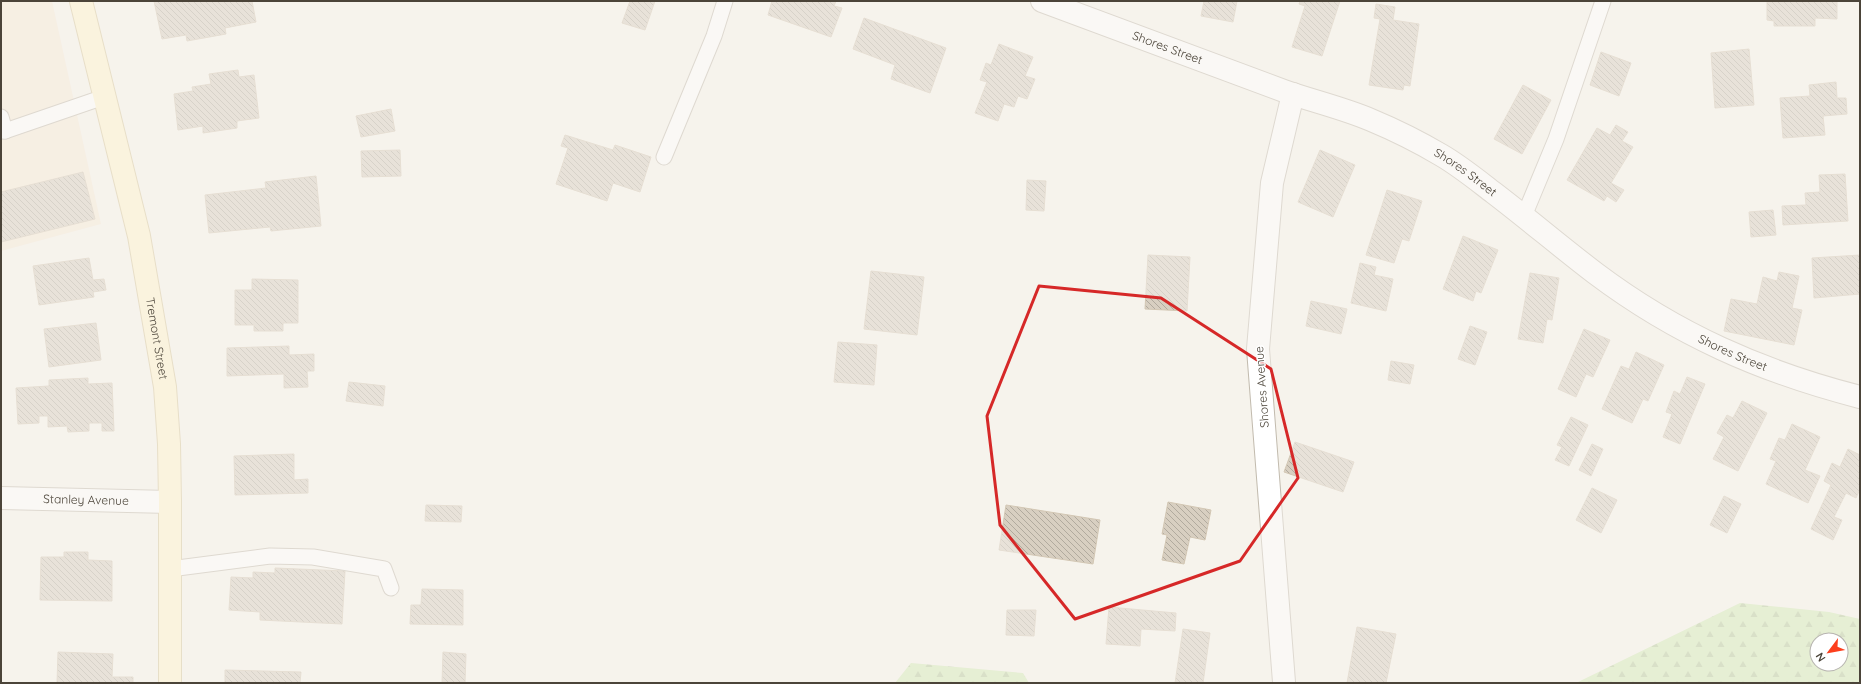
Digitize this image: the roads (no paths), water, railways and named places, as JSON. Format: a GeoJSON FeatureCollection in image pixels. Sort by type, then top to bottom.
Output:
{"type":"FeatureCollection","features":[{"type":"Feature","properties":{"kind":"main road","name":"Tremont Street"},"geometry":{"type":"LineString","coordinates":[[81,1],[139,236],[165,387],[169,444],[170,502],[170,683]]}},
{"type":"Feature","properties":{"kind":"street","name":"Shores Street"},"geometry":{"type":"LineString","coordinates":[[1042,1],[1293,94],[1370,120],[1419,143],[1443,156],[1469,174],[1637,303],[1681,329],[1763,368],[1822,387],[1860,397]]}},
{"type":"Feature","properties":{"kind":"street","name":"Shores Avenue"},"geometry":{"type":"LineString","coordinates":[[1284,682],[1258,349],[1272,183],[1293,94]]}},
{"type":"Feature","properties":{"kind":"street","name":"Stanley Avenue"},"geometry":{"type":"LineString","coordinates":[[1,498],[170,502]]}},
{"type":"Feature","properties":{"kind":"lane"},"geometry":{"type":"LineString","coordinates":[[664,157],[714,36],[725,1]]}},
{"type":"Feature","properties":{"kind":"lane"},"geometry":{"type":"LineString","coordinates":[[1524,216],[1556,139],[1603,1]]}},
{"type":"Feature","properties":{"kind":"lane"},"geometry":{"type":"LineString","coordinates":[[2,126],[104,97]]}},
{"type":"Feature","properties":{"kind":"lane"},"geometry":{"type":"LineString","coordinates":[[170,569],[270,556],[313,558],[384,569],[391,588]]}}]}
